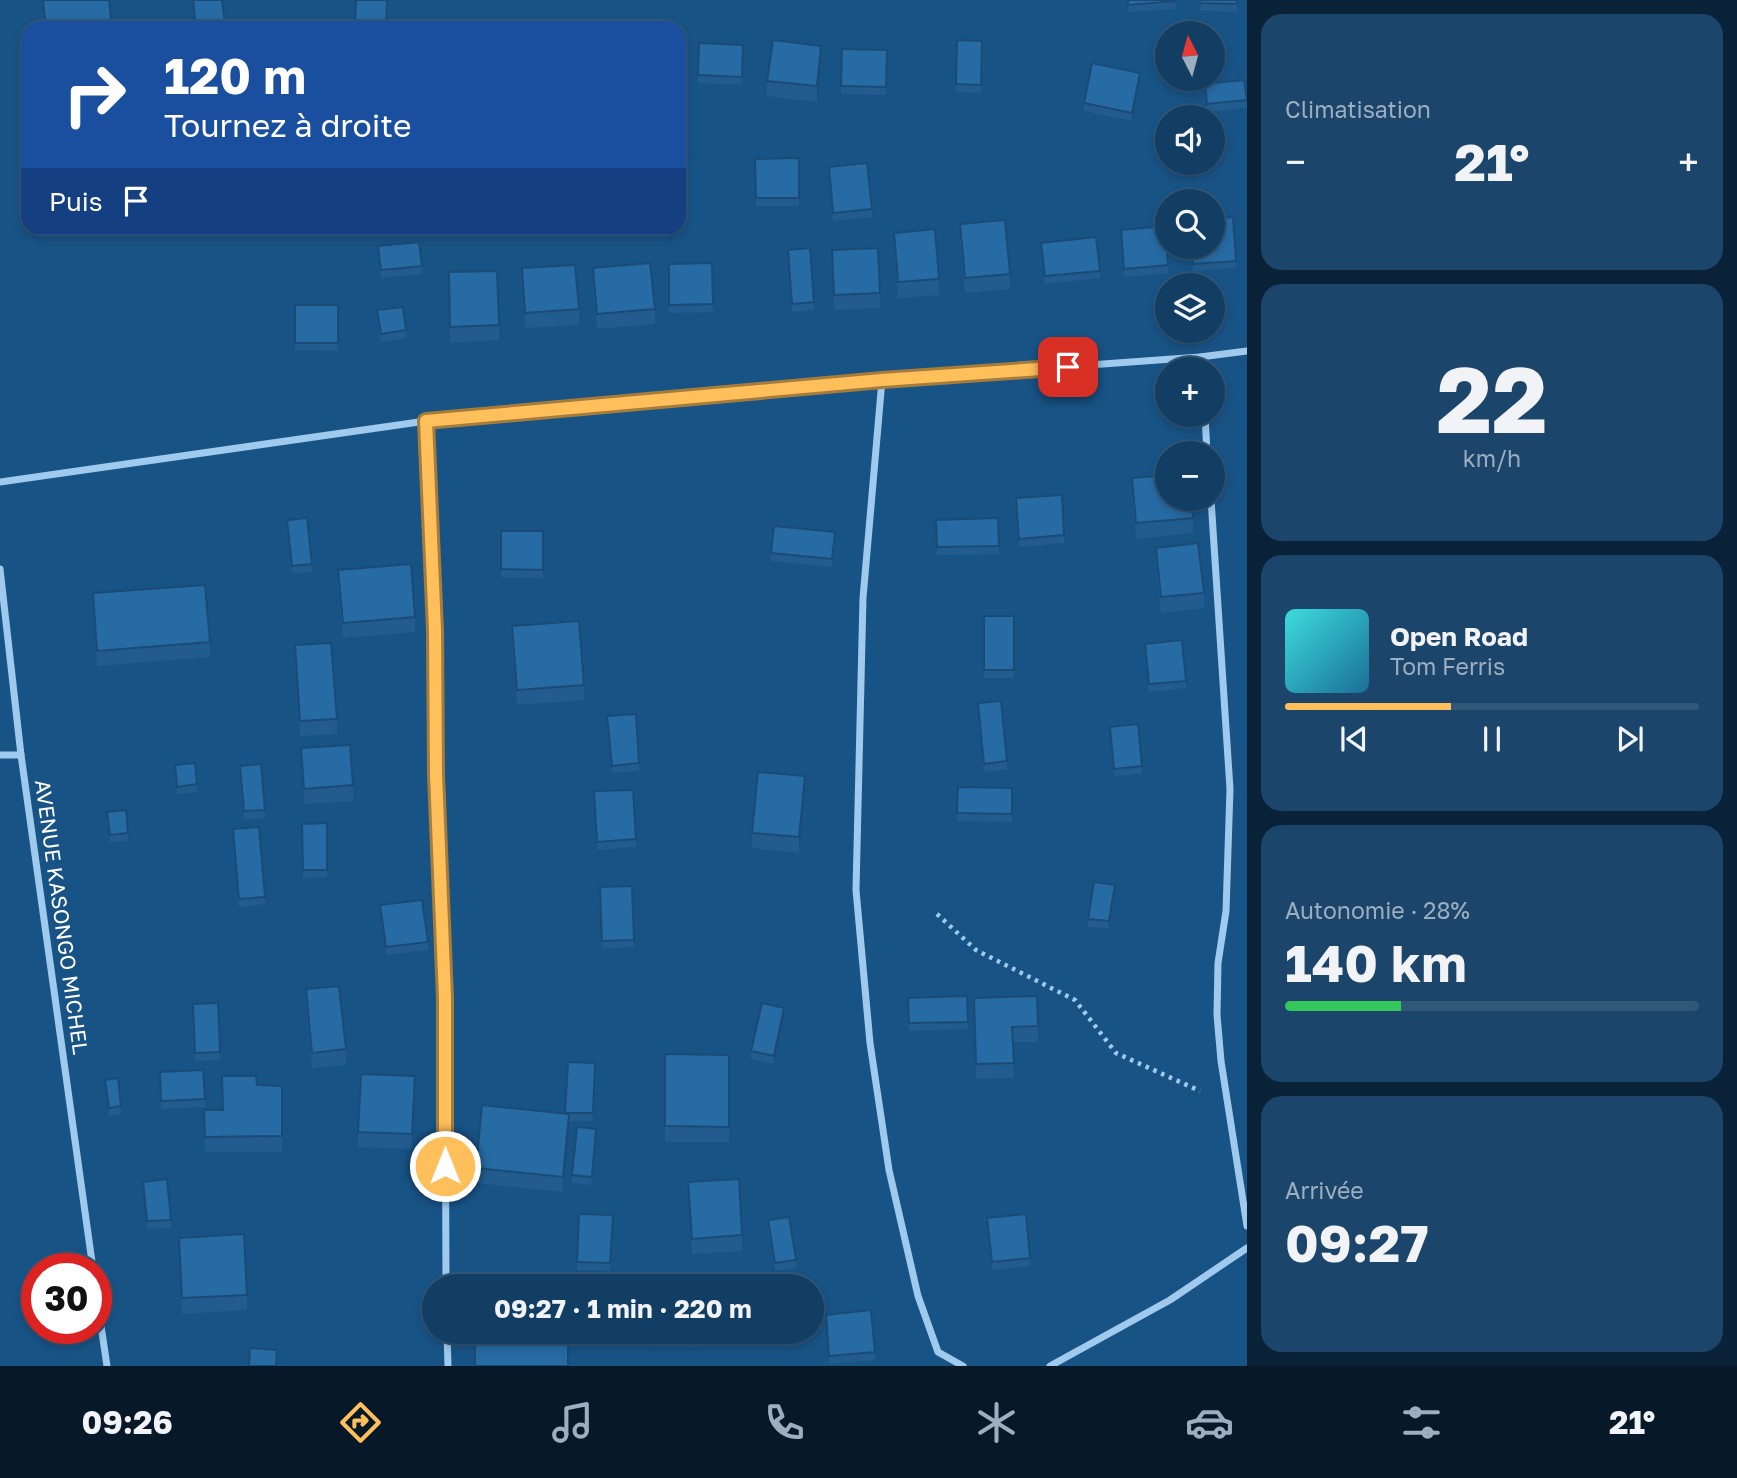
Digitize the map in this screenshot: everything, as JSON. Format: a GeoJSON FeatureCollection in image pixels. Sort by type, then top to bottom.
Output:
{"type":"FeatureCollection","features":[{"type":"Feature","properties":{"kind":"street"},"geometry":{"type":"LineString","coordinates":[[1200,357],[1247,351]]}},
{"type":"Feature","properties":{"kind":"street"},"geometry":{"type":"LineString","coordinates":[[0,482],[426,421],[882,380],[1155,360]]}},
{"type":"Feature","properties":{"kind":"street"},"geometry":{"type":"LineString","coordinates":[[882,380],[863,598],[856,890],[870,1043],[889,1170],[918,1296],[937,1352],[963,1366]]}},
{"type":"Feature","properties":{"kind":"street"},"geometry":{"type":"LineString","coordinates":[[426,421],[435,630],[436,774],[445,998],[446,1274]]}},
{"type":"Feature","properties":{"kind":"street"},"geometry":{"type":"LineString","coordinates":[[1212,511],[1230,789],[1226,911],[1218,976],[1217,1015],[1225,1091],[1247,1226]]}},
{"type":"Feature","properties":{"kind":"street","name":"AVENUE KASONGO MICHEL"},"geometry":{"type":"LineString","coordinates":[[0,569],[21,755],[91,1253]]}},
{"type":"Feature","properties":{"kind":"street"},"geometry":{"type":"LineString","coordinates":[[0,755],[21,755]]}},
{"type":"Feature","properties":{"kind":"street"},"geometry":{"type":"LineString","coordinates":[[1050,1366],[1170,1300],[1247,1248]]}},
{"type":"Feature","properties":{"kind":"street"},"geometry":{"type":"LineString","coordinates":[[104,1344],[107,1366]]}},
{"type":"Feature","properties":{"kind":"street"},"geometry":{"type":"LineString","coordinates":[[447,1344],[447,1366]]}},
{"type":"Feature","properties":{"kind":"path"},"geometry":{"type":"LineString","coordinates":[[937,914],[976,950],[1075,1000],[1116,1054],[1204,1093],[1225,1091]]}},
{"type":"Feature","properties":{"kind":"building"},"geometry":{"type":"Polygon","coordinates":[[[43,0],[109,0],[111,21],[45,21],[43,0]]]}},
{"type":"Feature","properties":{"kind":"building"},"geometry":{"type":"Polygon","coordinates":[[[193,0],[222,0],[225,21],[195,21],[193,0]]]}},
{"type":"Feature","properties":{"kind":"building"},"geometry":{"type":"Polygon","coordinates":[[[356,0],[387,0],[386,21],[355,21],[356,0]]]}},
{"type":"Feature","properties":{"kind":"building"},"geometry":{"type":"Polygon","coordinates":[[[1128,0],[1175,0],[1176,1],[1128,5],[1128,0]]]}},
{"type":"Feature","properties":{"kind":"building"},"geometry":{"type":"Polygon","coordinates":[[[1200,0],[1237,0],[1237,4],[1200,3],[1200,0]]]}},
{"type":"Feature","properties":{"kind":"building"},"geometry":{"type":"Polygon","coordinates":[[[773,40],[821,46],[817,86],[767,81],[773,40]]]}},
{"type":"Feature","properties":{"kind":"building"},"geometry":{"type":"Polygon","coordinates":[[[957,40],[982,41],[981,85],[956,84],[957,40]]]}},
{"type":"Feature","properties":{"kind":"building"},"geometry":{"type":"Polygon","coordinates":[[[699,43],[743,45],[742,77],[698,75],[699,43]]]}},
{"type":"Feature","properties":{"kind":"building"},"geometry":{"type":"Polygon","coordinates":[[[842,49],[887,50],[886,87],[841,86],[842,49]]]}},
{"type":"Feature","properties":{"kind":"building"},"geometry":{"type":"Polygon","coordinates":[[[1092,63],[1140,73],[1132,113],[1084,103],[1092,63]]]}},
{"type":"Feature","properties":{"kind":"building"},"geometry":{"type":"Polygon","coordinates":[[[1244,80],[1247,100],[1207,104],[1206,91],[1225,91],[1225,82],[1244,80]]]}},
{"type":"Feature","properties":{"kind":"building"},"geometry":{"type":"Polygon","coordinates":[[[799,158],[799,198],[756,198],[755,159],[799,158]]]}},
{"type":"Feature","properties":{"kind":"building"},"geometry":{"type":"Polygon","coordinates":[[[867,163],[872,209],[833,213],[829,167],[867,163]]]}},
{"type":"Feature","properties":{"kind":"building"},"geometry":{"type":"Polygon","coordinates":[[[1233,217],[1236,261],[1193,264],[1193,259],[1225,259],[1225,218],[1233,217]]]}},
{"type":"Feature","properties":{"kind":"building"},"geometry":{"type":"Polygon","coordinates":[[[1005,220],[1010,274],[965,278],[960,224],[1005,220]]]}},
{"type":"Feature","properties":{"kind":"building"},"geometry":{"type":"Polygon","coordinates":[[[1155,227],[1155,259],[1168,259],[1168,265],[1124,269],[1121,230],[1155,227]]]}},
{"type":"Feature","properties":{"kind":"building"},"geometry":{"type":"Polygon","coordinates":[[[935,229],[939,279],[898,282],[894,233],[935,229]]]}},
{"type":"Feature","properties":{"kind":"building"},"geometry":{"type":"Polygon","coordinates":[[[1096,237],[1100,271],[1045,276],[1041,243],[1096,237]]]}},
{"type":"Feature","properties":{"kind":"building"},"geometry":{"type":"Polygon","coordinates":[[[419,242],[422,266],[381,270],[378,246],[419,242]]]}},
{"type":"Feature","properties":{"kind":"building"},"geometry":{"type":"Polygon","coordinates":[[[810,248],[814,302],[792,304],[788,250],[810,248]]]}},
{"type":"Feature","properties":{"kind":"building"},"geometry":{"type":"Polygon","coordinates":[[[878,248],[880,293],[834,295],[832,250],[878,248]]]}},
{"type":"Feature","properties":{"kind":"building"},"geometry":{"type":"Polygon","coordinates":[[[650,263],[655,309],[597,314],[593,268],[650,263]]]}},
{"type":"Feature","properties":{"kind":"building"},"geometry":{"type":"Polygon","coordinates":[[[712,263],[713,304],[669,305],[669,264],[712,263]]]}},
{"type":"Feature","properties":{"kind":"building"},"geometry":{"type":"Polygon","coordinates":[[[575,265],[579,309],[525,313],[522,268],[575,265]]]}},
{"type":"Feature","properties":{"kind":"building"},"geometry":{"type":"Polygon","coordinates":[[[497,271],[499,325],[450,327],[449,272],[497,271]]]}},
{"type":"Feature","properties":{"kind":"building"},"geometry":{"type":"Polygon","coordinates":[[[295,305],[338,305],[338,343],[295,343],[295,305]]]}},
{"type":"Feature","properties":{"kind":"building"},"geometry":{"type":"Polygon","coordinates":[[[403,307],[406,330],[381,334],[377,310],[403,307]]]}},
{"type":"Feature","properties":{"kind":"building"},"geometry":{"type":"Polygon","coordinates":[[[1155,476],[1155,511],[1192,511],[1193,518],[1136,523],[1132,478],[1155,476]]]}},
{"type":"Feature","properties":{"kind":"building"},"geometry":{"type":"Polygon","coordinates":[[[1062,495],[1064,535],[1019,539],[1016,498],[1062,495]]]}},
{"type":"Feature","properties":{"kind":"building"},"geometry":{"type":"Polygon","coordinates":[[[307,518],[312,564],[292,566],[287,520],[307,518]]]}},
{"type":"Feature","properties":{"kind":"building"},"geometry":{"type":"Polygon","coordinates":[[[998,518],[999,546],[937,547],[936,520],[998,518]]]}},
{"type":"Feature","properties":{"kind":"building"},"geometry":{"type":"Polygon","coordinates":[[[774,526],[835,532],[832,559],[771,553],[774,526]]]}},
{"type":"Feature","properties":{"kind":"building"},"geometry":{"type":"Polygon","coordinates":[[[501,531],[543,531],[543,570],[501,569],[501,531]]]}},
{"type":"Feature","properties":{"kind":"building"},"geometry":{"type":"Polygon","coordinates":[[[1198,543],[1204,593],[1161,597],[1156,548],[1198,543]]]}},
{"type":"Feature","properties":{"kind":"building"},"geometry":{"type":"Polygon","coordinates":[[[411,564],[415,617],[343,623],[338,570],[411,564]]]}},
{"type":"Feature","properties":{"kind":"building"},"geometry":{"type":"Polygon","coordinates":[[[205,585],[210,642],[97,651],[93,593],[205,585]]]}},
{"type":"Feature","properties":{"kind":"building"},"geometry":{"type":"Polygon","coordinates":[[[984,616],[1014,616],[1014,670],[984,670],[984,616]]]}},
{"type":"Feature","properties":{"kind":"building"},"geometry":{"type":"Polygon","coordinates":[[[579,621],[584,685],[517,690],[512,626],[579,621]]]}},
{"type":"Feature","properties":{"kind":"building"},"geometry":{"type":"Polygon","coordinates":[[[1182,640],[1186,681],[1149,684],[1145,644],[1182,640]]]}},
{"type":"Feature","properties":{"kind":"building"},"geometry":{"type":"Polygon","coordinates":[[[331,643],[337,719],[300,721],[295,645],[331,643]]]}},
{"type":"Feature","properties":{"kind":"building"},"geometry":{"type":"Polygon","coordinates":[[[1001,701],[1007,761],[984,764],[978,703],[1001,701]]]}},
{"type":"Feature","properties":{"kind":"building"},"geometry":{"type":"Polygon","coordinates":[[[636,714],[639,763],[612,766],[607,716],[636,714]]]}},
{"type":"Feature","properties":{"kind":"building"},"geometry":{"type":"Polygon","coordinates":[[[1138,724],[1142,766],[1114,769],[1110,727],[1138,724]]]}},
{"type":"Feature","properties":{"kind":"building"},"geometry":{"type":"Polygon","coordinates":[[[350,745],[353,785],[304,789],[301,748],[350,745]]]}},
{"type":"Feature","properties":{"kind":"building"},"geometry":{"type":"Polygon","coordinates":[[[195,763],[197,784],[177,787],[175,765],[195,763]]]}},
{"type":"Feature","properties":{"kind":"building"},"geometry":{"type":"Polygon","coordinates":[[[261,764],[265,810],[244,811],[240,766],[261,764]]]}},
{"type":"Feature","properties":{"kind":"building"},"geometry":{"type":"Polygon","coordinates":[[[758,772],[805,776],[799,837],[752,833],[758,772]]]}},
{"type":"Feature","properties":{"kind":"building"},"geometry":{"type":"Polygon","coordinates":[[[958,787],[1012,788],[1012,814],[957,813],[958,787]]]}},
{"type":"Feature","properties":{"kind":"building"},"geometry":{"type":"Polygon","coordinates":[[[633,790],[636,839],[597,842],[594,791],[633,790]]]}},
{"type":"Feature","properties":{"kind":"building"},"geometry":{"type":"Polygon","coordinates":[[[126,810],[128,833],[110,835],[107,812],[126,810]]]}},
{"type":"Feature","properties":{"kind":"building"},"geometry":{"type":"Polygon","coordinates":[[[327,823],[327,870],[303,870],[302,824],[327,823]]]}},
{"type":"Feature","properties":{"kind":"building"},"geometry":{"type":"Polygon","coordinates":[[[259,827],[265,897],[239,899],[233,829],[259,827]]]}},
{"type":"Feature","properties":{"kind":"building"},"geometry":{"type":"Polygon","coordinates":[[[1094,882],[1115,885],[1109,921],[1088,919],[1094,882]]]}},
{"type":"Feature","properties":{"kind":"building"},"geometry":{"type":"Polygon","coordinates":[[[632,886],[634,940],[602,941],[600,887],[632,886]]]}},
{"type":"Feature","properties":{"kind":"building"},"geometry":{"type":"Polygon","coordinates":[[[422,900],[428,942],[386,947],[380,905],[422,900]]]}},
{"type":"Feature","properties":{"kind":"building"},"geometry":{"type":"Polygon","coordinates":[[[339,986],[346,1049],[312,1053],[306,989],[339,986]]]}},
{"type":"Feature","properties":{"kind":"building"},"geometry":{"type":"Polygon","coordinates":[[[967,996],[968,1022],[909,1023],[908,998],[967,996]]]}},
{"type":"Feature","properties":{"kind":"building"},"geometry":{"type":"Polygon","coordinates":[[[1037,996],[1038,1026],[1012,1027],[1014,1063],[976,1064],[974,998],[1037,996]]]}},
{"type":"Feature","properties":{"kind":"building"},"geometry":{"type":"Polygon","coordinates":[[[218,1003],[220,1052],[195,1053],[193,1004],[218,1003]]]}},
{"type":"Feature","properties":{"kind":"building"},"geometry":{"type":"Polygon","coordinates":[[[762,1003],[784,1008],[774,1056],[751,1051],[762,1003]]]}},
{"type":"Feature","properties":{"kind":"building"},"geometry":{"type":"Polygon","coordinates":[[[665,1054],[729,1055],[729,1127],[665,1126],[665,1054]]]}},
{"type":"Feature","properties":{"kind":"building"},"geometry":{"type":"Polygon","coordinates":[[[568,1062],[595,1063],[593,1113],[565,1113],[568,1062]]]}},
{"type":"Feature","properties":{"kind":"building"},"geometry":{"type":"Polygon","coordinates":[[[203,1070],[205,1099],[161,1101],[160,1072],[203,1070]]]}},
{"type":"Feature","properties":{"kind":"building"},"geometry":{"type":"Polygon","coordinates":[[[361,1074],[415,1076],[412,1134],[358,1132],[361,1074]]]}},
{"type":"Feature","properties":{"kind":"building"},"geometry":{"type":"Polygon","coordinates":[[[222,1076],[256,1076],[257,1085],[282,1086],[282,1136],[205,1137],[204,1110],[223,1110],[222,1076]]]}},
{"type":"Feature","properties":{"kind":"building"},"geometry":{"type":"Polygon","coordinates":[[[118,1078],[121,1106],[109,1108],[105,1080],[118,1078]]]}},
{"type":"Feature","properties":{"kind":"building"},"geometry":{"type":"Polygon","coordinates":[[[482,1105],[569,1114],[563,1177],[476,1168],[482,1105]]]}},
{"type":"Feature","properties":{"kind":"building"},"geometry":{"type":"Polygon","coordinates":[[[577,1127],[596,1129],[592,1177],[572,1175],[577,1127]]]}},
{"type":"Feature","properties":{"kind":"building"},"geometry":{"type":"Polygon","coordinates":[[[167,1179],[171,1220],[147,1221],[143,1182],[167,1179]]]}},
{"type":"Feature","properties":{"kind":"building"},"geometry":{"type":"Polygon","coordinates":[[[739,1179],[742,1235],[692,1239],[688,1182],[739,1179]]]}},
{"type":"Feature","properties":{"kind":"building"},"geometry":{"type":"Polygon","coordinates":[[[579,1214],[613,1215],[610,1263],[577,1262],[579,1214]]]}},
{"type":"Feature","properties":{"kind":"building"},"geometry":{"type":"Polygon","coordinates":[[[1026,1214],[1030,1258],[992,1262],[987,1218],[1026,1214]]]}},
{"type":"Feature","properties":{"kind":"building"},"geometry":{"type":"Polygon","coordinates":[[[789,1217],[796,1260],[775,1263],[768,1220],[789,1217]]]}},
{"type":"Feature","properties":{"kind":"building"},"geometry":{"type":"Polygon","coordinates":[[[244,1234],[247,1295],[182,1298],[179,1238],[244,1234]]]}},
{"type":"Feature","properties":{"kind":"building"},"geometry":{"type":"Polygon","coordinates":[[[871,1310],[875,1352],[829,1356],[826,1315],[871,1310]]]}},
{"type":"Feature","properties":{"kind":"building"},"geometry":{"type":"Polygon","coordinates":[[[475,1345],[568,1345],[568,1366],[475,1366],[475,1345]]]}},
{"type":"Feature","properties":{"kind":"building"},"geometry":{"type":"Polygon","coordinates":[[[250,1348],[277,1350],[276,1366],[249,1366],[250,1348]]]}},
{"type":"Feature","properties":{"kind":"route"},"geometry":{"type":"LineString","coordinates":[[445,1166],[445,998],[436,774],[435,630],[426,421],[882,380],[1068,367]]}}]}
